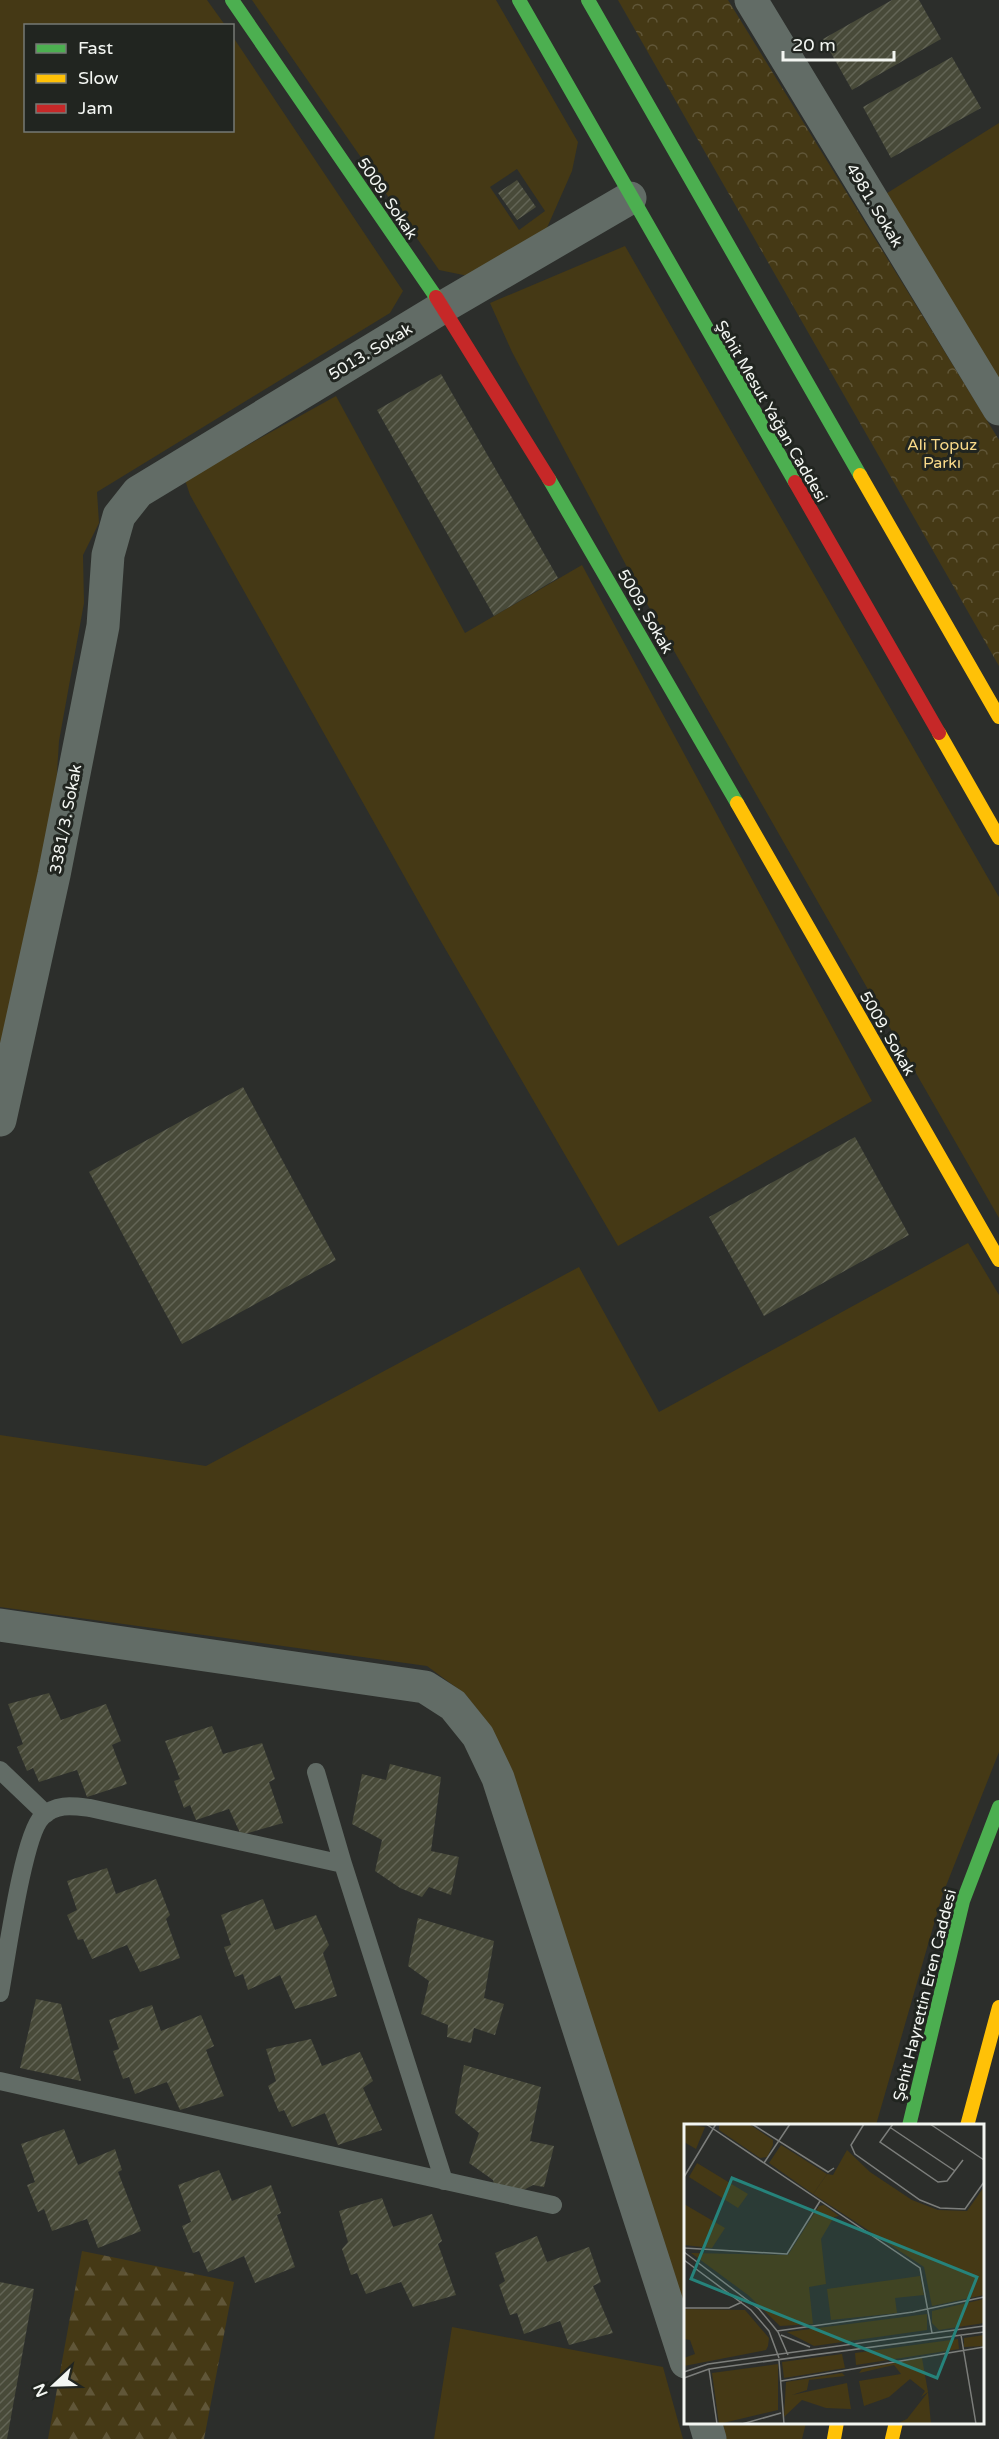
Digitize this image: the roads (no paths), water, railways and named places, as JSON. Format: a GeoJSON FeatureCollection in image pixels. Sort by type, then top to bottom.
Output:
{"type":"FeatureCollection","features":[{"type":"Feature","properties":{"kind":"main road","name":"5009. Sokak"},"geometry":{"type":"LineString","coordinates":[[232,0],[442,307],[601,565],[999,1260]]}},
{"type":"Feature","properties":{"kind":"main road","name":"Şehit Mesut Yağan Caddesi"},"geometry":{"type":"LineString","coordinates":[[519,0],[630,198],[999,838]]}},
{"type":"Feature","properties":{"kind":"main road"},"geometry":{"type":"LineString","coordinates":[[588,0],[999,717]]}},
{"type":"Feature","properties":{"kind":"main road","name":"Şehit Hayrettin Eren Caddesi"},"geometry":{"type":"LineString","coordinates":[[909,2124],[963,1901],[999,1807]]}},
{"type":"Feature","properties":{"kind":"main road"},"geometry":{"type":"LineString","coordinates":[[968,2124],[999,2007]]}},
{"type":"Feature","properties":{"kind":"main road"},"geometry":{"type":"LineString","coordinates":[[834,2439],[837,2424]]}},
{"type":"Feature","properties":{"kind":"main road"},"geometry":{"type":"LineString","coordinates":[[892,2439],[896,2424]]}},
{"type":"Feature","properties":{"kind":"street","name":"4981. Sokak"},"geometry":{"type":"LineString","coordinates":[[751,0],[999,409]]}},
{"type":"Feature","properties":{"kind":"street","name":"5013. Sokak"},"geometry":{"type":"LineString","coordinates":[[119,516],[138,492],[442,307],[630,198]]}},
{"type":"Feature","properties":{"kind":"street","name":"3381/3. Sokak"},"geometry":{"type":"LineString","coordinates":[[0,1120],[54,875],[103,626],[108,555],[119,516]]}},
{"type":"Feature","properties":{"kind":"street"},"geometry":{"type":"LineString","coordinates":[[0,1625],[425,1687],[453,1706],[477,1736],[498,1778],[684,2356]]}},
{"type":"Feature","properties":{"kind":"street"},"geometry":{"type":"LineString","coordinates":[[706,2424],[710,2439]]}},
{"type":"Feature","properties":{"kind":"lane"},"geometry":{"type":"LineString","coordinates":[[0,1770],[46,1814]]}},
{"type":"Feature","properties":{"kind":"lane"},"geometry":{"type":"LineString","coordinates":[[316,1772],[444,2181]]}},
{"type":"Feature","properties":{"kind":"lane"},"geometry":{"type":"LineString","coordinates":[[0,1993],[22,1875],[34,1829],[46,1814],[67,1805],[90,1808],[343,1864]]}},
{"type":"Feature","properties":{"kind":"lane"},"geometry":{"type":"LineString","coordinates":[[0,2081],[553,2205]]}},
{"type":"Feature","properties":{"kind":"park label","name":"Ali Topuz Parkı"},"geometry":{"type":"Point","coordinates":[942,453]}}]}
